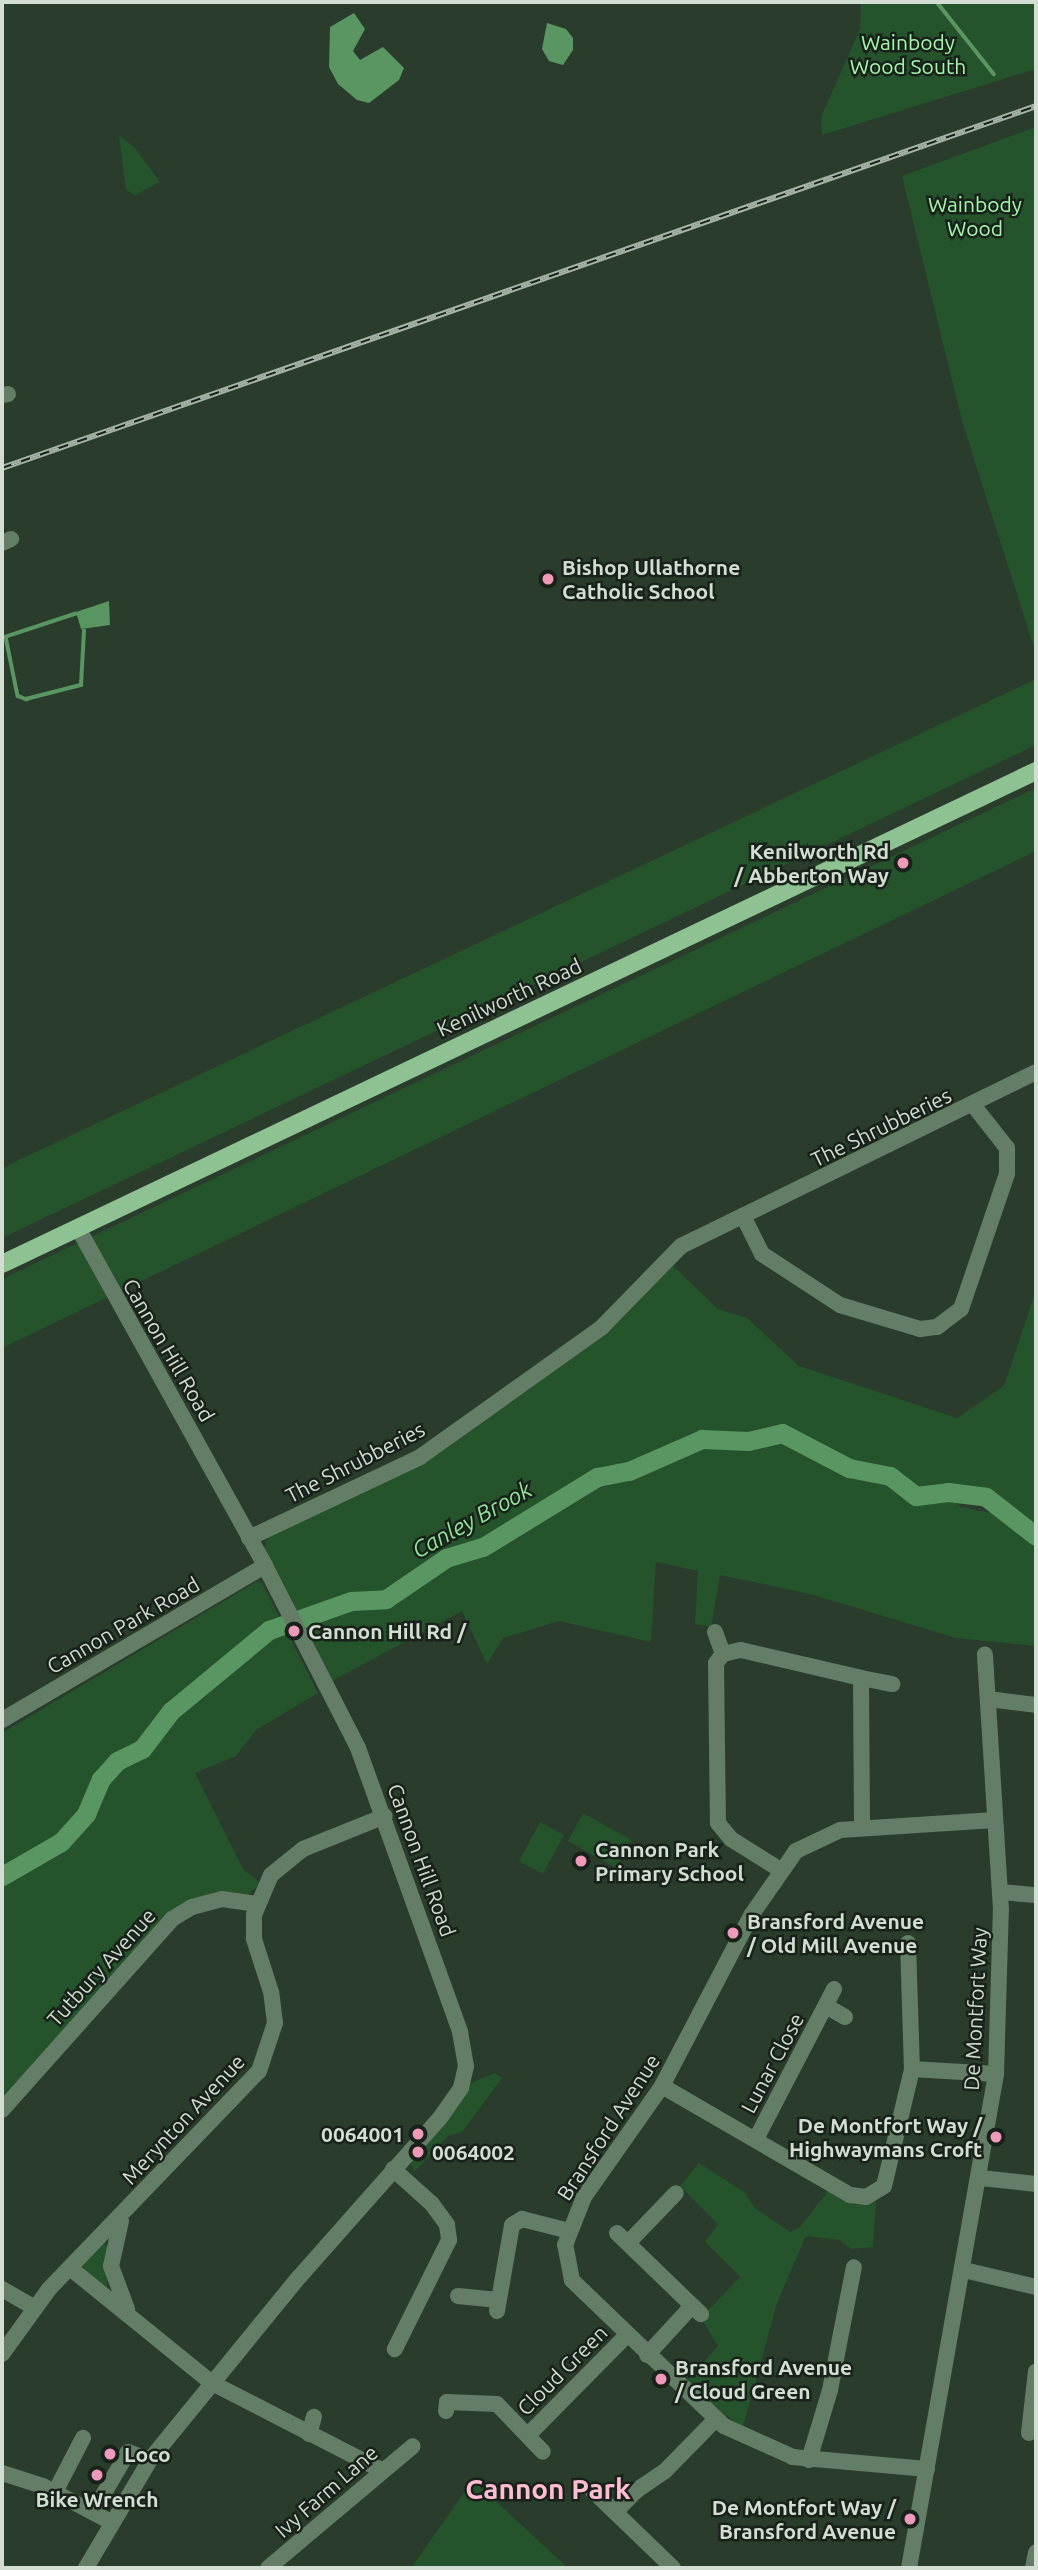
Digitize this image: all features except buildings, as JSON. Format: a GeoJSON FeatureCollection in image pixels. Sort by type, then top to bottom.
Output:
{"type":"FeatureCollection","features":[{"type":"Feature","properties":{"kind":"main road","name":"Kenilworth Road"},"geometry":{"type":"LineString","coordinates":[[2,1264],[1036,771]]}},
{"type":"Feature","properties":{"kind":"street"},"geometry":{"type":"LineString","coordinates":[[974,1106],[1036,1072]]}},
{"type":"Feature","properties":{"kind":"street","name":"The Shrubberies"},"geometry":{"type":"LineString","coordinates":[[249,1538],[420,1457],[602,1326],[681,1247],[743,1216],[974,1106],[1007,1148],[1007,1174],[961,1309],[937,1327],[920,1329],[840,1305],[762,1254],[743,1216]]}},
{"type":"Feature","properties":{"kind":"street","name":"Cannon Hill Road"},"geometry":{"type":"LineString","coordinates":[[78,1228],[265,1566],[358,1748],[386,1816],[466,2056],[466,2074],[457,2095],[149,2460],[86,2568]]}},
{"type":"Feature","properties":{"kind":"street","name":"Cannon Park Road"},"geometry":{"type":"LineString","coordinates":[[2,1720],[265,1566]]}},
{"type":"Feature","properties":{"kind":"street"},"geometry":{"type":"LineString","coordinates":[[715,1632],[723,1654]]}},
{"type":"Feature","properties":{"kind":"street"},"geometry":{"type":"LineString","coordinates":[[779,1869],[731,1839],[719,1823],[716,1663],[723,1654],[741,1650],[892,1684]]}},
{"type":"Feature","properties":{"kind":"street","name":"De Montfort Way"},"geometry":{"type":"LineString","coordinates":[[909,2568],[981,2178],[996,2074],[1000,1892],[985,1655]]}},
{"type":"Feature","properties":{"kind":"street"},"geometry":{"type":"LineString","coordinates":[[861,1678],[862,1828]]}},
{"type":"Feature","properties":{"kind":"street"},"geometry":{"type":"LineString","coordinates":[[988,1699],[1036,1705]]}},
{"type":"Feature","properties":{"kind":"street","name":"Merynton Avenue"},"geometry":{"type":"LineString","coordinates":[[2,2354],[33,2307],[250,2082],[264,2063],[274,2013],[254,1939],[256,1904],[271,1875],[292,1856],[386,1816]]}},
{"type":"Feature","properties":{"kind":"street","name":"Bransford Avenue"},"geometry":{"type":"LineString","coordinates":[[927,2469],[809,2460],[767,2449],[715,2420],[572,2280],[564,2257],[569,2231],[588,2191],[662,2086],[779,1869],[816,1838],[862,1828],[995,1820]]}},
{"type":"Feature","properties":{"kind":"street"},"geometry":{"type":"LineString","coordinates":[[1000,1892],[1036,1895]]}},
{"type":"Feature","properties":{"kind":"street","name":"Tutbury Avenue"},"geometry":{"type":"LineString","coordinates":[[2,2110],[172,1919],[191,1907],[222,1899],[256,1904]]}},
{"type":"Feature","properties":{"kind":"street"},"geometry":{"type":"LineString","coordinates":[[662,2086],[850,2194],[870,2197],[884,2186],[912,2069],[908,1938]]}},
{"type":"Feature","properties":{"kind":"street","name":"Lunar Close"},"geometry":{"type":"LineString","coordinates":[[756,2139],[834,1989]]}},
{"type":"Feature","properties":{"kind":"street","name":"Lunar Close"},"geometry":{"type":"LineString","coordinates":[[825,2006],[845,2017]]}},
{"type":"Feature","properties":{"kind":"street"},"geometry":{"type":"LineString","coordinates":[[912,2069],[996,2074]]}},
{"type":"Feature","properties":{"kind":"street"},"geometry":{"type":"LineString","coordinates":[[393,2169],[432,2204],[447,2225],[449,2240],[395,2349]]}},
{"type":"Feature","properties":{"kind":"street"},"geometry":{"type":"LineString","coordinates":[[981,2178],[1036,2184]]}},
{"type":"Feature","properties":{"kind":"street"},"geometry":{"type":"LineString","coordinates":[[647,2355],[696,2310],[622,2238],[676,2193]]}},
{"type":"Feature","properties":{"kind":"street"},"geometry":{"type":"LineString","coordinates":[[124,2214],[116,2231],[111,2266],[123,2304],[139,2324]]}},
{"type":"Feature","properties":{"kind":"street"},"geometry":{"type":"LineString","coordinates":[[458,2296],[497,2306],[512,2225],[522,2219],[569,2231]]}},
{"type":"Feature","properties":{"kind":"street"},"geometry":{"type":"LineString","coordinates":[[809,2460],[830,2390],[855,2263]]}},
{"type":"Feature","properties":{"kind":"street"},"geometry":{"type":"LineString","coordinates":[[71,2268],[212,2384],[381,2470]]}},
{"type":"Feature","properties":{"kind":"street"},"geometry":{"type":"LineString","coordinates":[[964,2270],[1036,2287]]}},
{"type":"Feature","properties":{"kind":"street"},"geometry":{"type":"LineString","coordinates":[[2,2289],[33,2307]]}},
{"type":"Feature","properties":{"kind":"street","name":"Cloud Green"},"geometry":{"type":"LineString","coordinates":[[528,2435],[627,2335]]}},
{"type":"Feature","properties":{"kind":"street"},"geometry":{"type":"LineString","coordinates":[[1029,2433],[1034,2412],[1036,2371]]}},
{"type":"Feature","properties":{"kind":"street","name":"Cloud Green"},"geometry":{"type":"LineString","coordinates":[[446,2411],[447,2402],[497,2404],[543,2452]]}},
{"type":"Feature","properties":{"kind":"street"},"geometry":{"type":"LineString","coordinates":[[309,2434],[314,2417]]}},
{"type":"Feature","properties":{"kind":"street"},"geometry":{"type":"LineString","coordinates":[[615,2512],[715,2420]]}},
{"type":"Feature","properties":{"kind":"street"},"geometry":{"type":"LineString","coordinates":[[55,2492],[83,2438]]}},
{"type":"Feature","properties":{"kind":"street","name":"Ivy Farm Lane"},"geometry":{"type":"LineString","coordinates":[[268,2568],[381,2470],[413,2446]]}},
{"type":"Feature","properties":{"kind":"street"},"geometry":{"type":"LineString","coordinates":[[93,2512],[128,2452],[149,2460]]}},
{"type":"Feature","properties":{"kind":"street"},"geometry":{"type":"LineString","coordinates":[[7,2480],[55,2492],[111,2522]]}},
{"type":"Feature","properties":{"kind":"street"},"geometry":{"type":"LineString","coordinates":[[592,2490],[673,2568]]}},
{"type":"Feature","properties":{"kind":"street"},"geometry":{"type":"LineString","coordinates":[[1033,2568],[1036,2552]]}},
{"type":"Feature","properties":{"kind":"green space","name":"Wainbody Wood South"},"geometry":{"type":"Polygon","coordinates":[[[861,2],[1036,2],[1036,69],[822,135],[821,117],[860,29],[861,2]]]}},
{"type":"Feature","properties":{"kind":"green space","name":"Wainbody Wood"},"geometry":{"type":"Polygon","coordinates":[[[1036,127],[1036,654],[962,421],[902,176],[1036,127]]]}},
{"type":"Feature","properties":{"kind":"green space"},"geometry":{"type":"Polygon","coordinates":[[[119,135],[135,148],[160,182],[135,195],[126,190],[119,135]]]}},
{"type":"Feature","properties":{"kind":"green space"},"geometry":{"type":"Polygon","coordinates":[[[1036,679],[1036,745],[2,1238],[2,1168],[1036,679]]]}},
{"type":"Feature","properties":{"kind":"green space"},"geometry":{"type":"Polygon","coordinates":[[[1036,788],[1036,851],[2,1348],[2,1279],[1036,788]]]}},
{"type":"Feature","properties":{"kind":"green space"},"geometry":{"type":"Polygon","coordinates":[[[671,1264],[718,1309],[747,1318],[799,1366],[957,1418],[1004,1386],[1036,1290],[1036,1532],[986,1495],[955,1487],[941,1491],[961,1507],[997,1514],[1036,1544],[1036,1646],[956,1638],[810,1594],[720,1575],[711,1627],[695,1624],[698,1571],[656,1562],[651,1642],[559,1621],[503,1638],[487,1664],[462,1611],[332,1681],[263,1552],[268,1536],[424,1461],[671,1264]]]}},
{"type":"Feature","properties":{"kind":"green space"},"geometry":{"type":"Polygon","coordinates":[[[256,1582],[262,1583],[318,1693],[256,1730],[236,1756],[195,1773],[243,1869],[260,1883],[248,1895],[191,1902],[2,2103],[2,1733],[256,1582]]]}},
{"type":"Feature","properties":{"kind":"green space"},"geometry":{"type":"Polygon","coordinates":[[[583,1813],[631,1840],[616,1868],[568,1841],[583,1813]]]}},
{"type":"Feature","properties":{"kind":"green space"},"geometry":{"type":"Polygon","coordinates":[[[540,1822],[564,1835],[543,1874],[519,1861],[540,1822]]]}},
{"type":"Feature","properties":{"kind":"green space"},"geometry":{"type":"Polygon","coordinates":[[[495,2073],[502,2078],[462,2132],[448,2136],[414,2172],[410,2160],[471,2083],[495,2073]]]}},
{"type":"Feature","properties":{"kind":"green space"},"geometry":{"type":"Polygon","coordinates":[[[699,2163],[744,2192],[755,2208],[790,2232],[800,2227],[828,2191],[855,2205],[876,2201],[873,2247],[851,2249],[839,2240],[806,2236],[777,2303],[743,2427],[707,2403],[686,2381],[718,2346],[701,2318],[740,2277],[705,2242],[718,2224],[680,2186],[699,2163]]]}},
{"type":"Feature","properties":{"kind":"green space"},"geometry":{"type":"Polygon","coordinates":[[[103,2242],[108,2246],[107,2289],[82,2271],[81,2265],[103,2242]]]}},
{"type":"Feature","properties":{"kind":"green space"},"geometry":{"type":"Polygon","coordinates":[[[473,2480],[568,2568],[411,2568],[473,2480]]]}},
{"type":"Feature","properties":{"kind":"shaded area"},"geometry":{"type":"Polygon","coordinates":[[[354,13],[365,29],[353,51],[360,60],[383,47],[404,68],[399,80],[369,103],[357,100],[338,84],[329,67],[330,27],[354,13]]]}},
{"type":"Feature","properties":{"kind":"shaded area"},"geometry":{"type":"Polygon","coordinates":[[[547,23],[566,29],[573,38],[573,50],[563,65],[549,61],[542,49],[547,23]]]}},
{"type":"Feature","properties":{"kind":"shaded area"},"geometry":{"type":"Polygon","coordinates":[[[109,601],[110,625],[81,629],[76,612],[109,601]]]}},
{"type":"Feature","properties":{"kind":"waterway"},"geometry":{"type":"LineString","coordinates":[[937,2],[994,74]]}},
{"type":"Feature","properties":{"kind":"waterway"},"geometry":{"type":"LineString","coordinates":[[76,614],[6,637],[18,696],[26,699],[81,685],[84,631]]}},
{"type":"Feature","properties":{"kind":"waterway","name":"Canley Brook"},"geometry":{"type":"LineString","coordinates":[[2,1876],[61,1842],[86,1814],[101,1779],[117,1761],[142,1749],[171,1711],[269,1630],[351,1601],[386,1599],[446,1558],[483,1547],[597,1477],[629,1471],[702,1439],[748,1441],[782,1433],[849,1468],[890,1476],[916,1496],[948,1492],[986,1497],[1036,1536]]}},
{"type":"Feature","properties":{"kind":"railway"},"geometry":{"type":"LineString","coordinates":[[2,468],[1036,106]]}},
{"type":"Feature","properties":{"kind":"place","name":"Bishop Ullathorne Catholic School"},"geometry":{"type":"Point","coordinates":[548,579]}},
{"type":"Feature","properties":{"kind":"place","name":"Kenilworth Rd / Abberton Way"},"geometry":{"type":"Point","coordinates":[903,863]}},
{"type":"Feature","properties":{"kind":"place","name":"Cannon Hill Rd /"},"geometry":{"type":"Point","coordinates":[294,1631]}},
{"type":"Feature","properties":{"kind":"place","name":"Cannon Park Primary School"},"geometry":{"type":"Point","coordinates":[581,1861]}},
{"type":"Feature","properties":{"kind":"place","name":"Bransford Avenue / Old Mill Avenue"},"geometry":{"type":"Point","coordinates":[733,1933]}},
{"type":"Feature","properties":{"kind":"place","name":"0064001"},"geometry":{"type":"Point","coordinates":[418,2134]}},
{"type":"Feature","properties":{"kind":"place","name":"De Montfort Way / Highwaymans Croft"},"geometry":{"type":"Point","coordinates":[996,2137]}},
{"type":"Feature","properties":{"kind":"place","name":"0064002"},"geometry":{"type":"Point","coordinates":[418,2152]}},
{"type":"Feature","properties":{"kind":"place","name":"Bransford Avenue / Cloud Green"},"geometry":{"type":"Point","coordinates":[661,2379]}},
{"type":"Feature","properties":{"kind":"place","name":"Loco"},"geometry":{"type":"Point","coordinates":[110,2454]}},
{"type":"Feature","properties":{"kind":"place","name":"Bike Wrench"},"geometry":{"type":"Point","coordinates":[97,2475]}},
{"type":"Feature","properties":{"kind":"place","name":"De Montfort Way / Bransford Avenue"},"geometry":{"type":"Point","coordinates":[910,2519]}},
{"type":"Feature","properties":{"kind":"district","name":"Cannon Park"},"geometry":{"type":"Point","coordinates":[548,2489]}}]}
